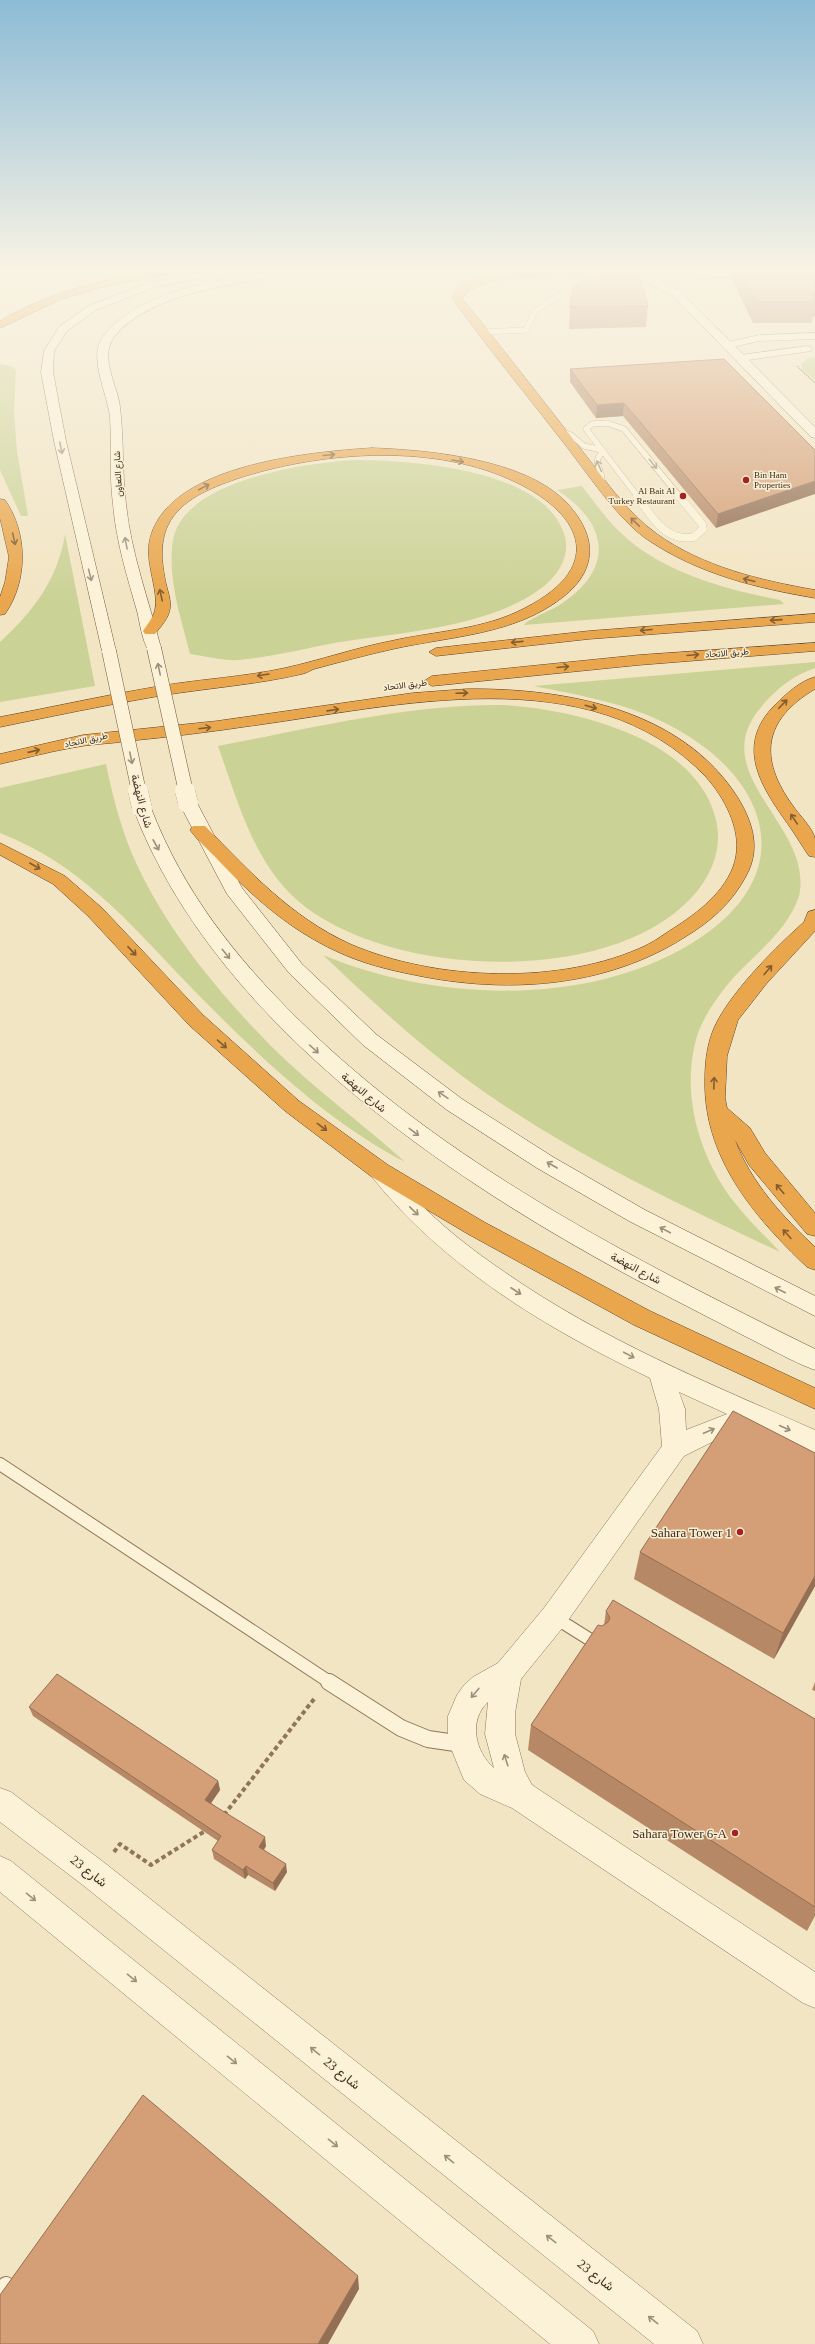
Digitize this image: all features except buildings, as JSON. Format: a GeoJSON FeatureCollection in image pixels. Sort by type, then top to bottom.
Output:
{"type":"FeatureCollection","features":[{"type":"Feature","properties":{"kind":"highway"},"geometry":{"type":"LineString","coordinates":[[521,381],[602,483],[639,525],[669,548],[687,558],[744,579],[815,594]]}},
{"type":"Feature","properties":{"kind":"highway"},"geometry":{"type":"LineString","coordinates":[[150,631],[163,607],[154,561],[154,548],[161,526],[168,515],[177,504],[216,481],[278,463],[325,455],[373,453],[420,455],[466,462],[507,474],[547,493],[568,512],[583,534],[585,557],[573,580],[557,595],[530,612],[485,628],[385,647],[286,672]]}},
{"type":"Feature","properties":{"kind":"highway"},"geometry":{"type":"LineString","coordinates":[[0,502],[12,531],[17,558],[12,586],[0,611]]}},
{"type":"Feature","properties":{"kind":"highway"},"geometry":{"type":"LineString","coordinates":[[0,722],[160,691],[286,672],[512,643],[815,618]]}},
{"type":"Feature","properties":{"kind":"highway","name":"طريق الاتحاد"},"geometry":{"type":"LineString","coordinates":[[326,696],[556,668],[713,654],[815,647]]}},
{"type":"Feature","properties":{"kind":"highway"},"geometry":{"type":"LineString","coordinates":[[815,682],[788,699],[776,710],[763,737],[761,752],[764,767],[770,783],[815,852]]}},
{"type":"Feature","properties":{"kind":"highway"},"geometry":{"type":"LineString","coordinates":[[68,743],[211,728],[428,696],[490,693],[552,698],[603,711],[637,723],[678,745],[703,764],[732,799],[740,818],[745,838],[745,857],[724,896],[707,914],[686,931],[660,946],[597,969],[562,975],[490,979],[454,976],[405,968],[353,952],[325,939],[299,925],[278,909],[199,830]]}},
{"type":"Feature","properties":{"kind":"highway","name":"طريق الاتحاد"},"geometry":{"type":"LineString","coordinates":[[0,759],[68,743],[217,713],[287,701]]}},
{"type":"Feature","properties":{"kind":"highway"},"geometry":{"type":"LineString","coordinates":[[0,848],[59,880],[95,912],[196,1020],[292,1106],[380,1170],[476,1228],[642,1318],[815,1399]]}},
{"type":"Feature","properties":{"kind":"highway"},"geometry":{"type":"LineString","coordinates":[[815,916],[812,924],[740,1001],[728,1020],[718,1043],[713,1086],[716,1110],[725,1145],[749,1189],[791,1239],[815,1261]]}},
{"type":"Feature","properties":{"kind":"highway"},"geometry":{"type":"LineString","coordinates":[[716,1110],[742,1133],[765,1170],[815,1228]]}},
{"type":"Feature","properties":{"kind":"main road","name":"شارع النهضة"},"geometry":{"type":"LineString","coordinates":[[49,381],[60,441],[109,651],[142,808],[152,838],[176,881],[210,934],[243,975],[295,1031],[351,1082],[419,1136],[505,1194],[599,1249],[724,1315],[815,1360]]}},
{"type":"Feature","properties":{"kind":"main road","name":"شارع التعاون"},"geometry":{"type":"LineString","coordinates":[[109,381],[114,404],[119,503],[130,564],[150,631],[188,803],[199,830]]}},
{"type":"Feature","properties":{"kind":"main road"},"geometry":{"type":"LineString","coordinates":[[764,381],[815,434]]}},
{"type":"Feature","properties":{"kind":"main road"},"geometry":{"type":"LineString","coordinates":[[199,830],[219,869],[249,913],[276,948],[312,987],[362,1033],[436,1090],[516,1144],[635,1214],[815,1307]]}},
{"type":"Feature","properties":{"kind":"main road"},"geometry":{"type":"LineString","coordinates":[[380,1170],[408,1205],[432,1228],[498,1279],[583,1331],[661,1372],[815,1442]]}},
{"type":"Feature","properties":{"kind":"main road"},"geometry":{"type":"LineString","coordinates":[[661,1372],[672,1409],[675,1448]]}},
{"type":"Feature","properties":{"kind":"main road"},"geometry":{"type":"LineString","coordinates":[[522,1796],[506,1761],[500,1734],[500,1713],[508,1674],[554,1617],[675,1448],[714,1429],[756,1415]]}},
{"type":"Feature","properties":{"kind":"main road"},"geometry":{"type":"LineString","coordinates":[[508,1674],[493,1679],[478,1690],[466,1706],[461,1724],[462,1744],[471,1764],[486,1781],[522,1796],[815,1991]]}},
{"type":"Feature","properties":{"kind":"main road","name":"شارع 23"},"geometry":{"type":"LineString","coordinates":[[0,1803],[94,1875],[684,2344]]}},
{"type":"Feature","properties":{"kind":"main road"},"geometry":{"type":"LineString","coordinates":[[0,1872],[580,2344]]}},
{"type":"Feature","properties":{"kind":"lane"},"geometry":{"type":"LineString","coordinates":[[560,431],[571,435],[584,446],[602,451],[663,529],[682,538],[696,536],[701,533],[703,529],[702,524],[624,429],[607,423],[588,426],[588,432],[602,451]]}},
{"type":"Feature","properties":{"kind":"lane"},"geometry":{"type":"LineString","coordinates":[[602,451],[597,457],[596,462],[603,476],[602,483]]}},
{"type":"Feature","properties":{"kind":"lane"},"geometry":{"type":"LineString","coordinates":[[0,1464],[401,1728],[428,1739],[462,1744]]}},
{"type":"Feature","properties":{"kind":"lane"},"geometry":{"type":"LineString","coordinates":[[554,1617],[597,1644]]}},
{"type":"Feature","properties":{"kind":"path"},"geometry":{"type":"LineString","coordinates":[[217,1821],[328,1681]]}},
{"type":"Feature","properties":{"kind":"path"},"geometry":{"type":"LineString","coordinates":[[94,1875],[120,1844],[150,1865],[196,1838],[207,1829]]}},
{"type":"Feature","properties":{"kind":"green space"},"geometry":{"type":"Polygon","coordinates":[[[0,381],[15,381],[14,411],[17,452],[28,516],[21,516],[0,470],[0,381]]]}},
{"type":"Feature","properties":{"kind":"green space"},"geometry":{"type":"Polygon","coordinates":[[[352,460],[407,462],[440,466],[505,482],[532,496],[553,514],[565,537],[566,551],[562,564],[549,582],[523,600],[499,611],[444,626],[334,643],[251,659],[227,660],[190,654],[176,598],[172,569],[173,540],[182,520],[199,503],[222,489],[248,479],[277,471],[352,460]]]}},
{"type":"Feature","properties":{"kind":"green space"},"geometry":{"type":"Polygon","coordinates":[[[582,486],[604,515],[619,531],[635,545],[654,558],[694,577],[759,596],[780,600],[784,604],[524,625],[533,618],[558,606],[576,592],[589,578],[597,563],[599,548],[596,533],[588,518],[575,504],[557,490],[582,486]]]}},
{"type":"Feature","properties":{"kind":"green space"},"geometry":{"type":"Polygon","coordinates":[[[65,534],[95,686],[0,702],[0,642],[23,619],[42,594],[57,566],[65,534]]]}},
{"type":"Feature","properties":{"kind":"green space"},"geometry":{"type":"Polygon","coordinates":[[[815,662],[815,668],[800,674],[786,683],[762,706],[747,731],[745,755],[752,778],[792,846],[800,871],[799,896],[794,908],[780,930],[734,977],[708,1012],[697,1036],[692,1057],[692,1102],[696,1124],[711,1166],[735,1203],[780,1252],[616,1172],[537,1127],[462,1076],[426,1048],[323,955],[366,970],[412,982],[460,989],[509,991],[558,987],[606,979],[651,964],[692,943],[728,915],[750,886],[761,856],[760,825],[748,796],[728,768],[699,743],[663,722],[616,704],[534,686],[815,662]]]}},
{"type":"Feature","properties":{"kind":"green space"},"geometry":{"type":"Polygon","coordinates":[[[505,705],[534,708],[565,714],[598,722],[630,734],[660,749],[685,768],[704,792],[716,820],[718,829],[715,857],[704,882],[698,890],[662,922],[615,944],[560,958],[502,962],[442,958],[386,946],[337,926],[297,900],[282,884],[269,867],[248,828],[218,746],[361,718],[433,708],[505,705]]]}},
{"type":"Feature","properties":{"kind":"green space"},"geometry":{"type":"Polygon","coordinates":[[[106,764],[118,815],[137,865],[164,915],[197,962],[233,1006],[272,1047],[304,1077],[405,1162],[344,1125],[287,1079],[233,1029],[120,914],[77,877],[28,845],[0,833],[0,788],[106,764]]]}},
{"type":"Feature","properties":{"kind":"place","name":"Bin Ham Properties"},"geometry":{"type":"Point","coordinates":[746,480]}},
{"type":"Feature","properties":{"kind":"place","name":"Al Bait Al Turkey Restaurant"},"geometry":{"type":"Point","coordinates":[683,496]}},
{"type":"Feature","properties":{"kind":"place","name":"Sahara Tower 1"},"geometry":{"type":"Point","coordinates":[740,1532]}},
{"type":"Feature","properties":{"kind":"place","name":"Sahara Tower 6-A"},"geometry":{"type":"Point","coordinates":[735,1833]}}]}
